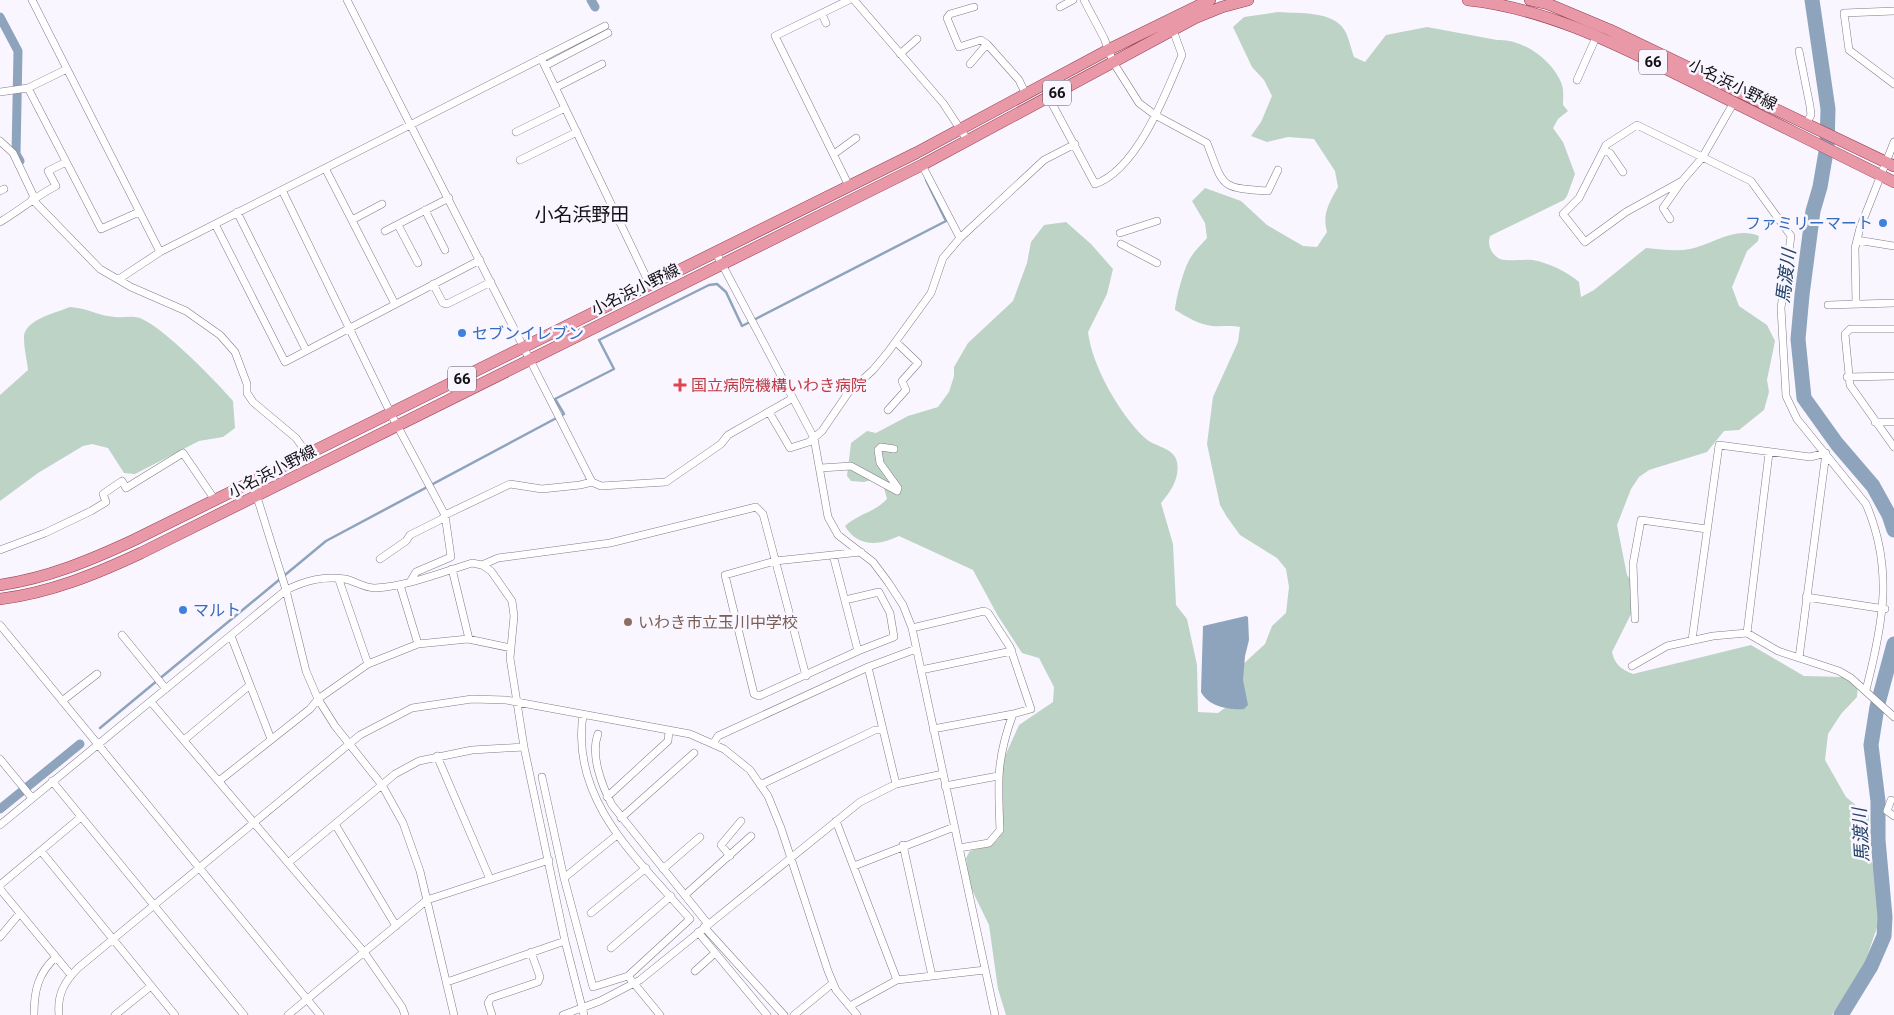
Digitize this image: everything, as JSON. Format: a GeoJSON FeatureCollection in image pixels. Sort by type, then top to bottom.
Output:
{"type":"FeatureCollection","features":[{"type":"Feature","properties":{"kind":"main road","name":"小名浜小野線"},"geometry":{"type":"LineString","coordinates":[[0,585],[23,581],[81,564],[250,484],[961,130],[1192,3],[1210,0]]}},
{"type":"Feature","properties":{"kind":"main road","name":"小名浜小野線"},"geometry":{"type":"LineString","coordinates":[[0,599],[19,597],[61,586],[106,570],[257,497],[530,359],[922,165],[1173,30],[1222,7],[1248,0]]}},
{"type":"Feature","properties":{"kind":"main road","name":"小名浜小野線"},"geometry":{"type":"LineString","coordinates":[[1468,0],[1505,5],[1540,13],[1597,36],[1812,140],[1894,182]]}},
{"type":"Feature","properties":{"kind":"main road","name":"小名浜小野線"},"geometry":{"type":"LineString","coordinates":[[1530,0],[1548,4],[1610,30],[1890,164]]}},
{"type":"Feature","properties":{"kind":"street"},"geometry":{"type":"LineString","coordinates":[[32,0],[160,252]]}},
{"type":"Feature","properties":{"kind":"street"},"geometry":{"type":"LineString","coordinates":[[347,0],[592,482]]}},
{"type":"Feature","properties":{"kind":"street"},"geometry":{"type":"LineString","coordinates":[[849,0],[775,36],[849,186]]}},
{"type":"Feature","properties":{"kind":"street"},"geometry":{"type":"LineString","coordinates":[[854,0],[943,103],[968,141]]}},
{"type":"Feature","properties":{"kind":"street"},"geometry":{"type":"LineString","coordinates":[[1060,7],[1073,0]]}},
{"type":"Feature","properties":{"kind":"street"},"geometry":{"type":"LineString","coordinates":[[1084,0],[1113,62],[1136,99],[1154,115],[1207,143],[1220,179],[1234,189],[1268,191],[1278,170]]}},
{"type":"Feature","properties":{"kind":"street"},"geometry":{"type":"LineString","coordinates":[[974,7],[950,14],[947,18],[959,47],[982,40],[988,44],[1019,80],[1026,95]]}},
{"type":"Feature","properties":{"kind":"street"},"geometry":{"type":"LineString","coordinates":[[1894,11],[1844,13],[1848,50],[1894,84]]}},
{"type":"Feature","properties":{"kind":"street"},"geometry":{"type":"LineString","coordinates":[[822,14],[826,23]]}},
{"type":"Feature","properties":{"kind":"street"},"geometry":{"type":"LineString","coordinates":[[120,279],[160,252],[237,212],[541,58],[607,29],[544,66]]}},
{"type":"Feature","properties":{"kind":"street"},"geometry":{"type":"LineString","coordinates":[[1049,98],[1095,184],[1101,182],[1116,173],[1128,159],[1154,115],[1182,55],[1173,30]]}},
{"type":"Feature","properties":{"kind":"street"},"geometry":{"type":"LineString","coordinates":[[1577,80],[1597,36]]}},
{"type":"Feature","properties":{"kind":"street"},"geometry":{"type":"LineString","coordinates":[[900,54],[916,39]]}},
{"type":"Feature","properties":{"kind":"street"},"geometry":{"type":"LineString","coordinates":[[970,64],[988,44]]}},
{"type":"Feature","properties":{"kind":"street"},"geometry":{"type":"LineString","coordinates":[[1799,52],[1810,106],[1809,125]]}},
{"type":"Feature","properties":{"kind":"street"},"geometry":{"type":"LineString","coordinates":[[541,58],[650,284]]}},
{"type":"Feature","properties":{"kind":"street"},"geometry":{"type":"LineString","coordinates":[[555,88],[602,64]]}},
{"type":"Feature","properties":{"kind":"street"},"geometry":{"type":"LineString","coordinates":[[0,92],[28,88],[67,69]]}},
{"type":"Feature","properties":{"kind":"street"},"geometry":{"type":"LineString","coordinates":[[28,88],[101,229],[140,212]]}},
{"type":"Feature","properties":{"kind":"street"},"geometry":{"type":"LineString","coordinates":[[1670,219],[1664,208],[1682,181],[1702,158],[1734,102]]}},
{"type":"Feature","properties":{"kind":"street"},"geometry":{"type":"LineString","coordinates":[[516,132],[565,108]]}},
{"type":"Feature","properties":{"kind":"street"},"geometry":{"type":"LineString","coordinates":[[1682,181],[1626,212],[1585,242],[1563,214],[1579,198],[1606,145],[1637,125],[1751,181],[1791,236],[1781,308],[1786,396],[1797,419],[1866,504],[1874,519],[1880,543],[1886,591],[1885,609],[1866,690]]}},
{"type":"Feature","properties":{"kind":"street"},"geometry":{"type":"LineString","coordinates":[[520,160],[577,132]]}},
{"type":"Feature","properties":{"kind":"street"},"geometry":{"type":"LineString","coordinates":[[834,154],[856,138]]}},
{"type":"Feature","properties":{"kind":"street"},"geometry":{"type":"LineString","coordinates":[[0,141],[12,153],[33,198],[100,269],[131,287],[186,311],[220,335],[235,352],[247,384],[247,393],[253,402],[296,438],[308,455]]}},
{"type":"Feature","properties":{"kind":"street"},"geometry":{"type":"LineString","coordinates":[[1856,304],[1855,248],[1881,175],[1890,164],[1894,142]]}},
{"type":"Feature","properties":{"kind":"street"},"geometry":{"type":"LineString","coordinates":[[769,412],[789,447],[809,442],[814,438],[832,418],[848,392],[873,370],[896,342],[932,293],[943,258],[960,238],[1044,160],[1075,144]]}},
{"type":"Feature","properties":{"kind":"street"},"geometry":{"type":"LineString","coordinates":[[1604,150],[1610,153],[1623,172]]}},
{"type":"Feature","properties":{"kind":"street"},"geometry":{"type":"LineString","coordinates":[[0,222],[18,211],[33,198],[56,186],[48,171],[66,162]]}},
{"type":"Feature","properties":{"kind":"street"},"geometry":{"type":"LineString","coordinates":[[922,165],[960,238]]}},
{"type":"Feature","properties":{"kind":"street"},"geometry":{"type":"LineString","coordinates":[[325,168],[395,304]]}},
{"type":"Feature","properties":{"kind":"street"},"geometry":{"type":"LineString","coordinates":[[282,190],[391,414],[445,515],[451,557],[416,572],[410,582]]}},
{"type":"Feature","properties":{"kind":"street"},"geometry":{"type":"LineString","coordinates":[[385,231],[449,198]]}},
{"type":"Feature","properties":{"kind":"street"},"geometry":{"type":"LineString","coordinates":[[352,220],[382,204]]}},
{"type":"Feature","properties":{"kind":"street"},"geometry":{"type":"LineString","coordinates":[[425,210],[445,250]]}},
{"type":"Feature","properties":{"kind":"street"},"geometry":{"type":"LineString","coordinates":[[237,212],[306,350]]}},
{"type":"Feature","properties":{"kind":"street"},"geometry":{"type":"LineString","coordinates":[[1120,233],[1157,221]]}},
{"type":"Feature","properties":{"kind":"street"},"geometry":{"type":"LineString","coordinates":[[215,224],[285,362],[480,260]]}},
{"type":"Feature","properties":{"kind":"street"},"geometry":{"type":"LineString","coordinates":[[398,225],[418,263]]}},
{"type":"Feature","properties":{"kind":"street"},"geometry":{"type":"LineString","coordinates":[[1857,240],[1894,246]]}},
{"type":"Feature","properties":{"kind":"street"},"geometry":{"type":"LineString","coordinates":[[1121,244],[1157,264]]}},
{"type":"Feature","properties":{"kind":"street"},"geometry":{"type":"LineString","coordinates":[[715,251],[814,438],[821,468],[828,517],[838,535],[873,562],[903,605],[912,628],[994,1015]]}},
{"type":"Feature","properties":{"kind":"street"},"geometry":{"type":"LineString","coordinates":[[433,284],[443,303],[447,304],[491,282]]}},
{"type":"Feature","properties":{"kind":"street"},"geometry":{"type":"LineString","coordinates":[[1828,305],[1894,303]]}},
{"type":"Feature","properties":{"kind":"street"},"geometry":{"type":"LineString","coordinates":[[1894,329],[1850,329],[1845,334],[1848,377],[1857,397],[1894,447]]}},
{"type":"Feature","properties":{"kind":"street"},"geometry":{"type":"LineString","coordinates":[[888,410],[906,390],[902,381],[918,363],[896,342]]}},
{"type":"Feature","properties":{"kind":"street"},"geometry":{"type":"LineString","coordinates":[[1848,377],[1894,376]]}},
{"type":"Feature","properties":{"kind":"street"},"geometry":{"type":"LineString","coordinates":[[380,559],[406,541],[410,535],[442,519],[445,515],[510,484],[542,489],[592,482],[601,486],[666,482],[721,444],[728,435],[793,398]]}},
{"type":"Feature","properties":{"kind":"street"},"geometry":{"type":"LineString","coordinates":[[1875,422],[1894,422]]}},
{"type":"Feature","properties":{"kind":"street"},"geometry":{"type":"LineString","coordinates":[[1692,640],[1719,445],[1810,457],[1826,453]]}},
{"type":"Feature","properties":{"kind":"street"},"geometry":{"type":"LineString","coordinates":[[821,468],[851,466],[897,491],[898,488],[878,458],[878,450],[881,447],[894,449]]}},
{"type":"Feature","properties":{"kind":"street"},"geometry":{"type":"LineString","coordinates":[[0,550],[91,511],[106,502],[103,494],[122,481],[126,488],[183,453],[215,500]]}},
{"type":"Feature","properties":{"kind":"street"},"geometry":{"type":"LineString","coordinates":[[1746,633],[1770,453]]}},
{"type":"Feature","properties":{"kind":"street"},"geometry":{"type":"LineString","coordinates":[[1799,658],[1826,453]]}},
{"type":"Feature","properties":{"kind":"street"},"geometry":{"type":"LineString","coordinates":[[250,484],[257,497],[286,590],[306,670],[318,698],[335,726],[382,785],[403,823],[420,871],[454,1015]]}},
{"type":"Feature","properties":{"kind":"street"},"geometry":{"type":"LineString","coordinates":[[482,565],[498,558],[610,543],[756,507],[763,514],[806,676]]}},
{"type":"Feature","properties":{"kind":"street"},"geometry":{"type":"LineString","coordinates":[[1635,619],[1633,564],[1641,520],[1707,529]]}},
{"type":"Feature","properties":{"kind":"street"},"geometry":{"type":"LineString","coordinates":[[844,600],[879,592],[890,613],[894,637],[858,651],[759,696],[754,694],[725,575],[775,561],[861,552]]}},
{"type":"Feature","properties":{"kind":"street"},"geometry":{"type":"LineString","coordinates":[[833,555],[858,651]]}},
{"type":"Feature","properties":{"kind":"street"},"geometry":{"type":"LineString","coordinates":[[0,825],[30,797],[151,702],[286,590],[306,580],[324,577],[339,580],[345,579],[372,588],[400,585],[472,563],[482,565],[491,571],[502,584],[512,601],[514,616],[511,648],[513,684],[524,747],[565,941],[583,1012]]}},
{"type":"Feature","properties":{"kind":"street"},"geometry":{"type":"LineString","coordinates":[[452,569],[469,640]]}},
{"type":"Feature","properties":{"kind":"street"},"geometry":{"type":"LineString","coordinates":[[339,580],[368,664]]}},
{"type":"Feature","properties":{"kind":"street"},"geometry":{"type":"LineString","coordinates":[[400,585],[418,644]]}},
{"type":"Feature","properties":{"kind":"street"},"geometry":{"type":"LineString","coordinates":[[1806,597],[1885,609]]}},
{"type":"Feature","properties":{"kind":"street"},"geometry":{"type":"LineString","coordinates":[[912,628],[984,611],[988,613],[1012,651],[1031,709],[933,729]]}},
{"type":"Feature","properties":{"kind":"street"},"geometry":{"type":"LineString","coordinates":[[0,625],[198,869],[320,1015]]}},
{"type":"Feature","properties":{"kind":"street"},"geometry":{"type":"LineString","coordinates":[[1632,666],[1667,646],[1713,636],[1746,633],[1778,651],[1839,671],[1866,690],[1894,716]]}},
{"type":"Feature","properties":{"kind":"street"},"geometry":{"type":"LineString","coordinates":[[122,635],[166,689]]}},
{"type":"Feature","properties":{"kind":"street"},"geometry":{"type":"LineString","coordinates":[[231,636],[271,739]]}},
{"type":"Feature","properties":{"kind":"street"},"geometry":{"type":"LineString","coordinates":[[219,781],[310,709],[318,698],[368,664],[418,644],[469,640],[511,648]]}},
{"type":"Feature","properties":{"kind":"street"},"geometry":{"type":"LineString","coordinates":[[713,744],[718,736],[868,666],[916,649]]}},
{"type":"Feature","properties":{"kind":"street"},"geometry":{"type":"LineString","coordinates":[[921,670],[1012,651]]}},
{"type":"Feature","properties":{"kind":"street"},"geometry":{"type":"LineString","coordinates":[[868,666],[896,784]]}},
{"type":"Feature","properties":{"kind":"street"},"geometry":{"type":"LineString","coordinates":[[62,701],[97,674]]}},
{"type":"Feature","properties":{"kind":"street"},"geometry":{"type":"LineString","coordinates":[[184,740],[250,685]]}},
{"type":"Feature","properties":{"kind":"street"},"geometry":{"type":"LineString","coordinates":[[59,1015],[61,990],[71,975],[350,744],[386,720],[412,708],[472,699],[517,702],[690,734],[724,749],[750,770],[768,796],[833,983],[857,1015]]}},
{"type":"Feature","properties":{"kind":"street"},"geometry":{"type":"LineString","coordinates":[[151,702],[364,952],[402,1007],[405,1015]]}},
{"type":"Feature","properties":{"kind":"street"},"geometry":{"type":"LineString","coordinates":[[959,848],[989,843],[1000,830],[998,776],[1004,740],[1013,714]]}},
{"type":"Feature","properties":{"kind":"street"},"geometry":{"type":"LineString","coordinates":[[542,777],[564,878],[593,987],[628,976],[690,919],[618,835],[598,806],[588,776],[581,728],[583,715]]}},
{"type":"Feature","properties":{"kind":"street"},"geometry":{"type":"LineString","coordinates":[[760,785],[875,730],[882,730]]}},
{"type":"Feature","properties":{"kind":"street"},"geometry":{"type":"LineString","coordinates":[[608,797],[668,740],[669,731]]}},
{"type":"Feature","properties":{"kind":"street"},"geometry":{"type":"LineString","coordinates":[[598,734],[595,741],[596,758],[608,797],[621,818],[685,895],[706,926],[784,1015]]}},
{"type":"Feature","properties":{"kind":"street"},"geometry":{"type":"LineString","coordinates":[[288,863],[395,774],[419,761],[472,750],[524,747]]}},
{"type":"Feature","properties":{"kind":"street"},"geometry":{"type":"LineString","coordinates":[[621,818],[694,753]]}},
{"type":"Feature","properties":{"kind":"street"},"geometry":{"type":"LineString","coordinates":[[438,756],[490,879]]}},
{"type":"Feature","properties":{"kind":"street"},"geometry":{"type":"LineString","coordinates":[[0,759],[30,797]]}},
{"type":"Feature","properties":{"kind":"street"},"geometry":{"type":"LineString","coordinates":[[563,1015],[583,1012],[634,983],[860,802],[896,784],[943,774]]}},
{"type":"Feature","properties":{"kind":"street"},"geometry":{"type":"LineString","coordinates":[[945,786],[998,776]]}},
{"type":"Feature","properties":{"kind":"street"},"geometry":{"type":"LineString","coordinates":[[52,781],[244,1015]]}},
{"type":"Feature","properties":{"kind":"street"},"geometry":{"type":"LineString","coordinates":[[1891,800],[1887,810],[1894,816]]}},
{"type":"Feature","properties":{"kind":"street"},"geometry":{"type":"LineString","coordinates":[[71,975],[0,887],[81,817]]}},
{"type":"Feature","properties":{"kind":"street"},"geometry":{"type":"LineString","coordinates":[[730,856],[721,844],[741,821]]}},
{"type":"Feature","properties":{"kind":"street"},"geometry":{"type":"LineString","coordinates":[[836,821],[897,980]]}},
{"type":"Feature","properties":{"kind":"street"},"geometry":{"type":"LineString","coordinates":[[335,824],[396,926]]}},
{"type":"Feature","properties":{"kind":"street"},"geometry":{"type":"LineString","coordinates":[[854,866],[954,827]]}},
{"type":"Feature","properties":{"kind":"street"},"geometry":{"type":"LineString","coordinates":[[564,878],[618,835]]}},
{"type":"Feature","properties":{"kind":"street"},"geometry":{"type":"LineString","coordinates":[[685,895],[751,836]]}},
{"type":"Feature","properties":{"kind":"street"},"geometry":{"type":"LineString","coordinates":[[664,870],[700,837]]}},
{"type":"Feature","properties":{"kind":"street"},"geometry":{"type":"LineString","coordinates":[[904,845],[932,976]]}},
{"type":"Feature","properties":{"kind":"street"},"geometry":{"type":"LineString","coordinates":[[41,851],[175,1015]]}},
{"type":"Feature","properties":{"kind":"street"},"geometry":{"type":"LineString","coordinates":[[288,1015],[427,900],[549,860]]}},
{"type":"Feature","properties":{"kind":"street"},"geometry":{"type":"LineString","coordinates":[[591,913],[646,868]]}},
{"type":"Feature","properties":{"kind":"street"},"geometry":{"type":"LineString","coordinates":[[611,948],[671,896]]}},
{"type":"Feature","properties":{"kind":"street"},"geometry":{"type":"LineString","coordinates":[[0,937],[20,913]]}},
{"type":"Feature","properties":{"kind":"street"},"geometry":{"type":"LineString","coordinates":[[698,932],[767,1015]]}},
{"type":"Feature","properties":{"kind":"street"},"geometry":{"type":"LineString","coordinates":[[447,982],[565,941]]}},
{"type":"Feature","properties":{"kind":"street"},"geometry":{"type":"LineString","coordinates":[[492,1015],[488,1003],[491,998],[538,982],[540,977],[532,952]]}},
{"type":"Feature","properties":{"kind":"street"},"geometry":{"type":"LineString","coordinates":[[695,971],[715,952]]}},
{"type":"Feature","properties":{"kind":"street"},"geometry":{"type":"LineString","coordinates":[[34,1015],[36,985],[42,971],[56,956]]}},
{"type":"Feature","properties":{"kind":"street"},"geometry":{"type":"LineString","coordinates":[[850,1006],[897,980],[985,970]]}},
{"type":"Feature","properties":{"kind":"street"},"geometry":{"type":"LineString","coordinates":[[628,976],[660,1015]]}},
{"type":"Feature","properties":{"kind":"street"},"geometry":{"type":"LineString","coordinates":[[794,1015],[833,983]]}},
{"type":"Feature","properties":{"kind":"street"},"geometry":{"type":"LineString","coordinates":[[115,1015],[151,986]]}},
{"type":"Feature","properties":{"kind":"green space"},"geometry":{"type":"Polygon","coordinates":[[[1278,12],[1315,14],[1332,19],[1340,24],[1345,31],[1354,57],[1365,62],[1386,35],[1427,27],[1497,40],[1507,40],[1526,47],[1545,60],[1558,76],[1562,85],[1563,105],[1568,111],[1558,119],[1553,128],[1563,142],[1575,174],[1564,200],[1490,236],[1489,246],[1494,255],[1500,259],[1538,261],[1563,271],[1579,282],[1581,297],[1594,290],[1646,248],[1685,250],[1699,247],[1733,234],[1750,233],[1759,236],[1758,241],[1747,251],[1732,287],[1739,306],[1767,325],[1775,341],[1767,380],[1769,392],[1764,410],[1739,430],[1724,431],[1707,452],[1649,470],[1639,477],[1631,489],[1617,525],[1627,575],[1638,589],[1638,600],[1612,652],[1619,666],[1633,674],[1751,645],[1804,676],[1843,677],[1858,683],[1857,697],[1841,714],[1828,734],[1825,760],[1846,797],[1869,816],[1867,847],[1876,875],[1881,916],[1863,968],[1832,1015],[1006,1015],[998,989],[989,925],[970,886],[966,858],[970,851],[992,845],[999,838],[1001,822],[1001,765],[1019,725],[1053,702],[1054,687],[1039,658],[1022,653],[998,616],[973,570],[899,536],[884,542],[869,543],[856,538],[850,533],[845,526],[887,499],[884,488],[875,479],[864,482],[851,481],[847,476],[851,443],[867,431],[876,433],[908,416],[938,407],[949,392],[954,376],[954,367],[968,343],[1013,301],[1027,263],[1031,242],[1044,225],[1066,222],[1091,244],[1113,269],[1107,294],[1088,332],[1095,360],[1101,374],[1126,417],[1145,438],[1172,453],[1177,462],[1176,479],[1161,503],[1173,544],[1176,605],[1187,619],[1197,665],[1198,712],[1218,713],[1233,702],[1240,667],[1265,644],[1272,626],[1286,613],[1289,587],[1286,569],[1277,558],[1240,535],[1220,505],[1207,444],[1213,397],[1238,342],[1240,327],[1207,325],[1175,310],[1188,262],[1194,252],[1207,238],[1205,223],[1192,201],[1205,188],[1241,201],[1267,225],[1303,246],[1317,247],[1327,232],[1326,214],[1338,187],[1335,171],[1314,139],[1288,137],[1267,142],[1251,136],[1261,122],[1272,96],[1264,80],[1252,67],[1233,27],[1244,17],[1278,12]]]}},
{"type":"Feature","properties":{"kind":"green space"},"geometry":{"type":"Polygon","coordinates":[[[70,307],[109,316],[139,318],[152,325],[190,356],[233,401],[235,428],[223,437],[199,441],[135,474],[124,473],[108,448],[92,444],[83,446],[38,473],[0,501],[0,395],[28,370],[24,338],[29,326],[41,318],[70,307]]]}},
{"type":"Feature","properties":{"kind":"water"},"geometry":{"type":"Polygon","coordinates":[[[1248,617],[1249,640],[1245,656],[1243,680],[1248,705],[1244,709],[1232,709],[1214,704],[1201,692],[1203,626],[1248,617]]]}},
{"type":"Feature","properties":{"kind":"waterway"},"geometry":{"type":"LineString","coordinates":[[591,0],[595,7]]}},
{"type":"Feature","properties":{"kind":"waterway","name":"馬渡川"},"geometry":{"type":"LineString","coordinates":[[1812,0],[1828,109],[1827,146],[1820,187],[1813,211],[1798,339],[1804,398],[1837,444],[1873,486],[1889,515],[1894,530]]}},
{"type":"Feature","properties":{"kind":"waterway"},"geometry":{"type":"LineString","coordinates":[[0,17],[18,51],[16,154],[20,161]]}},
{"type":"Feature","properties":{"kind":"waterway"},"geometry":{"type":"LineString","coordinates":[[100,728],[326,541],[564,414],[555,399],[614,369],[599,340],[709,285],[717,284],[726,292],[742,326],[946,221],[926,180]]}},
{"type":"Feature","properties":{"kind":"waterway","name":"馬渡川"},"geometry":{"type":"LineString","coordinates":[[1841,1015],[1871,966],[1884,936],[1885,917],[1878,840],[1878,801],[1871,745],[1877,707],[1894,644]]}},
{"type":"Feature","properties":{"kind":"waterway"},"geometry":{"type":"LineString","coordinates":[[0,809],[80,744]]}},
{"type":"Feature","properties":{"kind":"place","name":"ファミリーマート"},"geometry":{"type":"Point","coordinates":[1883,223]}},
{"type":"Feature","properties":{"kind":"place","name":"セブンイレブン"},"geometry":{"type":"Point","coordinates":[462,333]}},
{"type":"Feature","properties":{"kind":"place","name":"国立病院機構いわき病院"},"geometry":{"type":"Point","coordinates":[680,385]}},
{"type":"Feature","properties":{"kind":"place","name":"マルト"},"geometry":{"type":"Point","coordinates":[183,610]}},
{"type":"Feature","properties":{"kind":"place","name":"いわき市立玉川中学校"},"geometry":{"type":"Point","coordinates":[628,622]}},
{"type":"Feature","properties":{"kind":"district","name":"小名浜野田"},"geometry":{"type":"Point","coordinates":[582,214]}}]}
